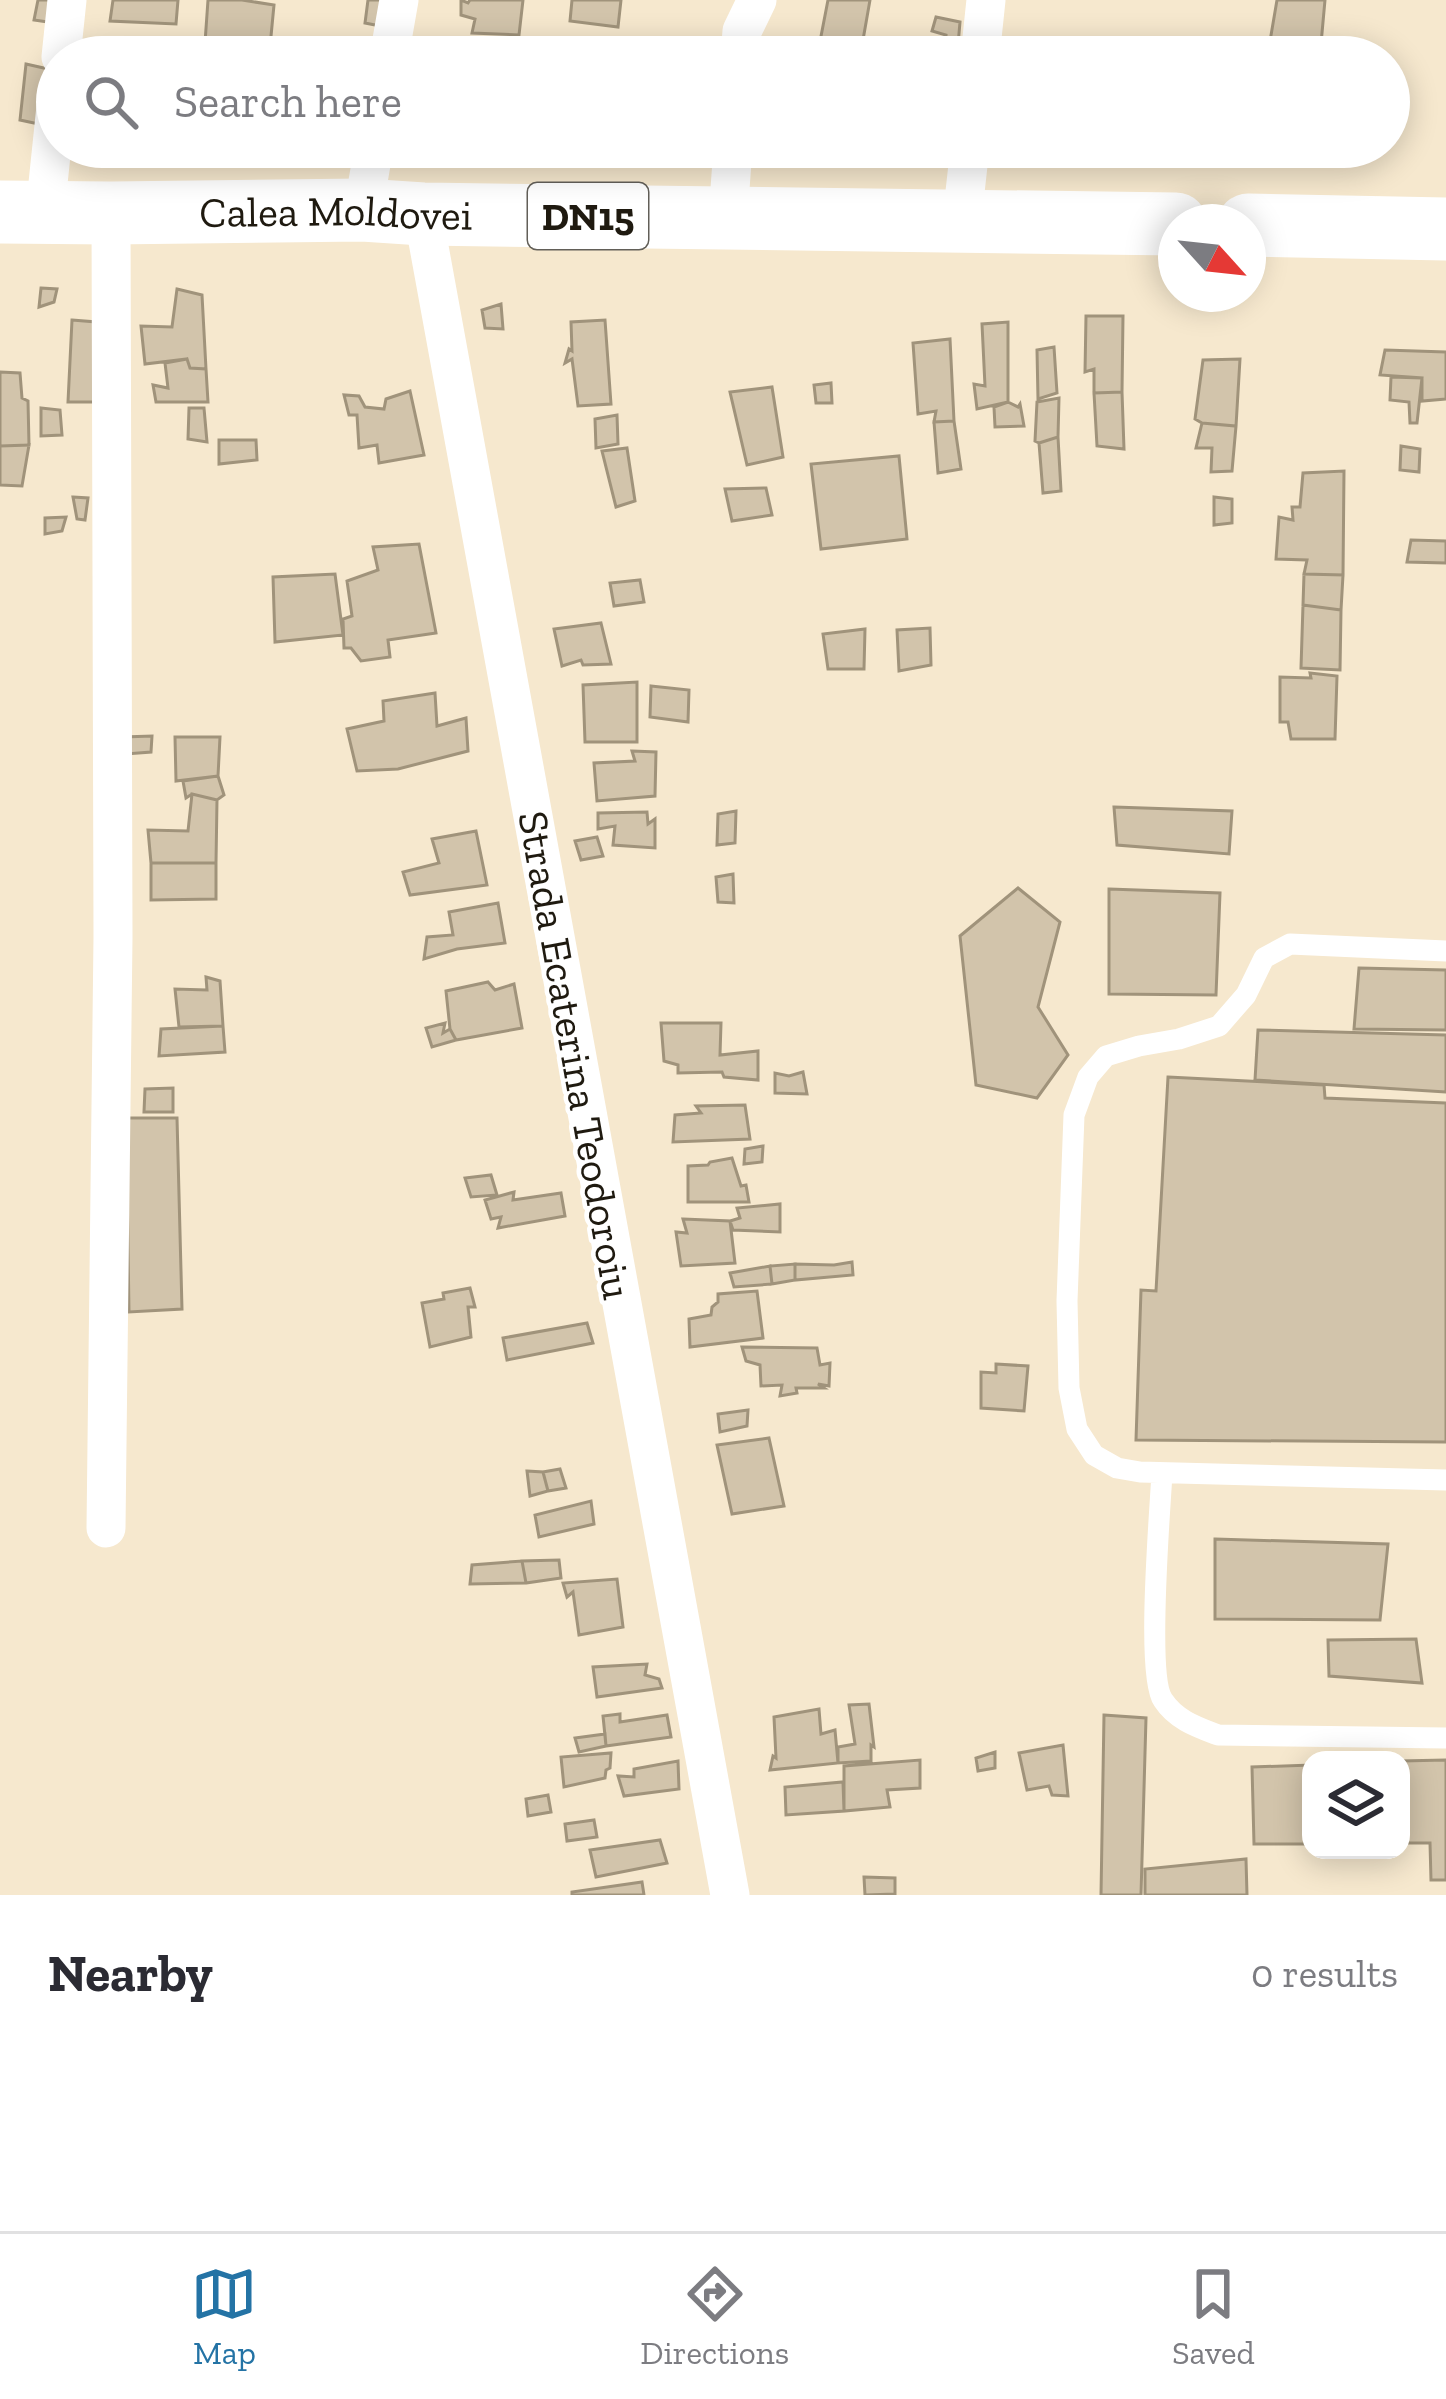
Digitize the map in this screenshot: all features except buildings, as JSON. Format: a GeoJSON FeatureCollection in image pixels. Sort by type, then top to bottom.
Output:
{"type":"FeatureCollection","features":[{"type":"Feature","properties":{"kind":"main road","name":"Calea Moldovei"},"geometry":{"type":"LineString","coordinates":[[22,212],[393,212],[1158,224]]}},
{"type":"Feature","properties":{"kind":"main road"},"geometry":{"type":"LineString","coordinates":[[1266,225],[1446,230]]}},
{"type":"Feature","properties":{"kind":"street"},"geometry":{"type":"LineString","coordinates":[[63,36],[67,0]]}},
{"type":"Feature","properties":{"kind":"street"},"geometry":{"type":"LineString","coordinates":[[393,36],[399,0]]}},
{"type":"Feature","properties":{"kind":"street"},"geometry":{"type":"LineString","coordinates":[[742,36],[758,0]]}},
{"type":"Feature","properties":{"kind":"street"},"geometry":{"type":"LineString","coordinates":[[982,36],[986,0]]}},
{"type":"Feature","properties":{"kind":"street"},"geometry":{"type":"LineString","coordinates":[[22,212],[36,166]]}},
{"type":"Feature","properties":{"kind":"street"},"geometry":{"type":"LineString","coordinates":[[380,168],[393,212]]}},
{"type":"Feature","properties":{"kind":"street"},"geometry":{"type":"LineString","coordinates":[[728,217],[732,168]]}},
{"type":"Feature","properties":{"kind":"street"},"geometry":{"type":"LineString","coordinates":[[962,219],[968,168]]}},
{"type":"Feature","properties":{"kind":"street","name":"Strada Ecaterina Teodoroiu"},"geometry":{"type":"LineString","coordinates":[[393,212],[730,1895]]}},
{"type":"Feature","properties":{"kind":"street"},"geometry":{"type":"LineString","coordinates":[[106,1528],[113,937],[111,213]]}},
{"type":"Feature","properties":{"kind":"lane"},"geometry":{"type":"LineString","coordinates":[[1446,951],[1290,944],[1264,958],[1246,995],[1219,1026],[1106,1056],[1088,1078],[1074,1115],[1067,1301],[1069,1388],[1077,1429],[1094,1455],[1117,1468],[1446,1480]]}},
{"type":"Feature","properties":{"kind":"lane"},"geometry":{"type":"LineString","coordinates":[[1162,1473],[1154,1656],[1160,1698],[1184,1722],[1219,1735],[1446,1738]]}}]}
